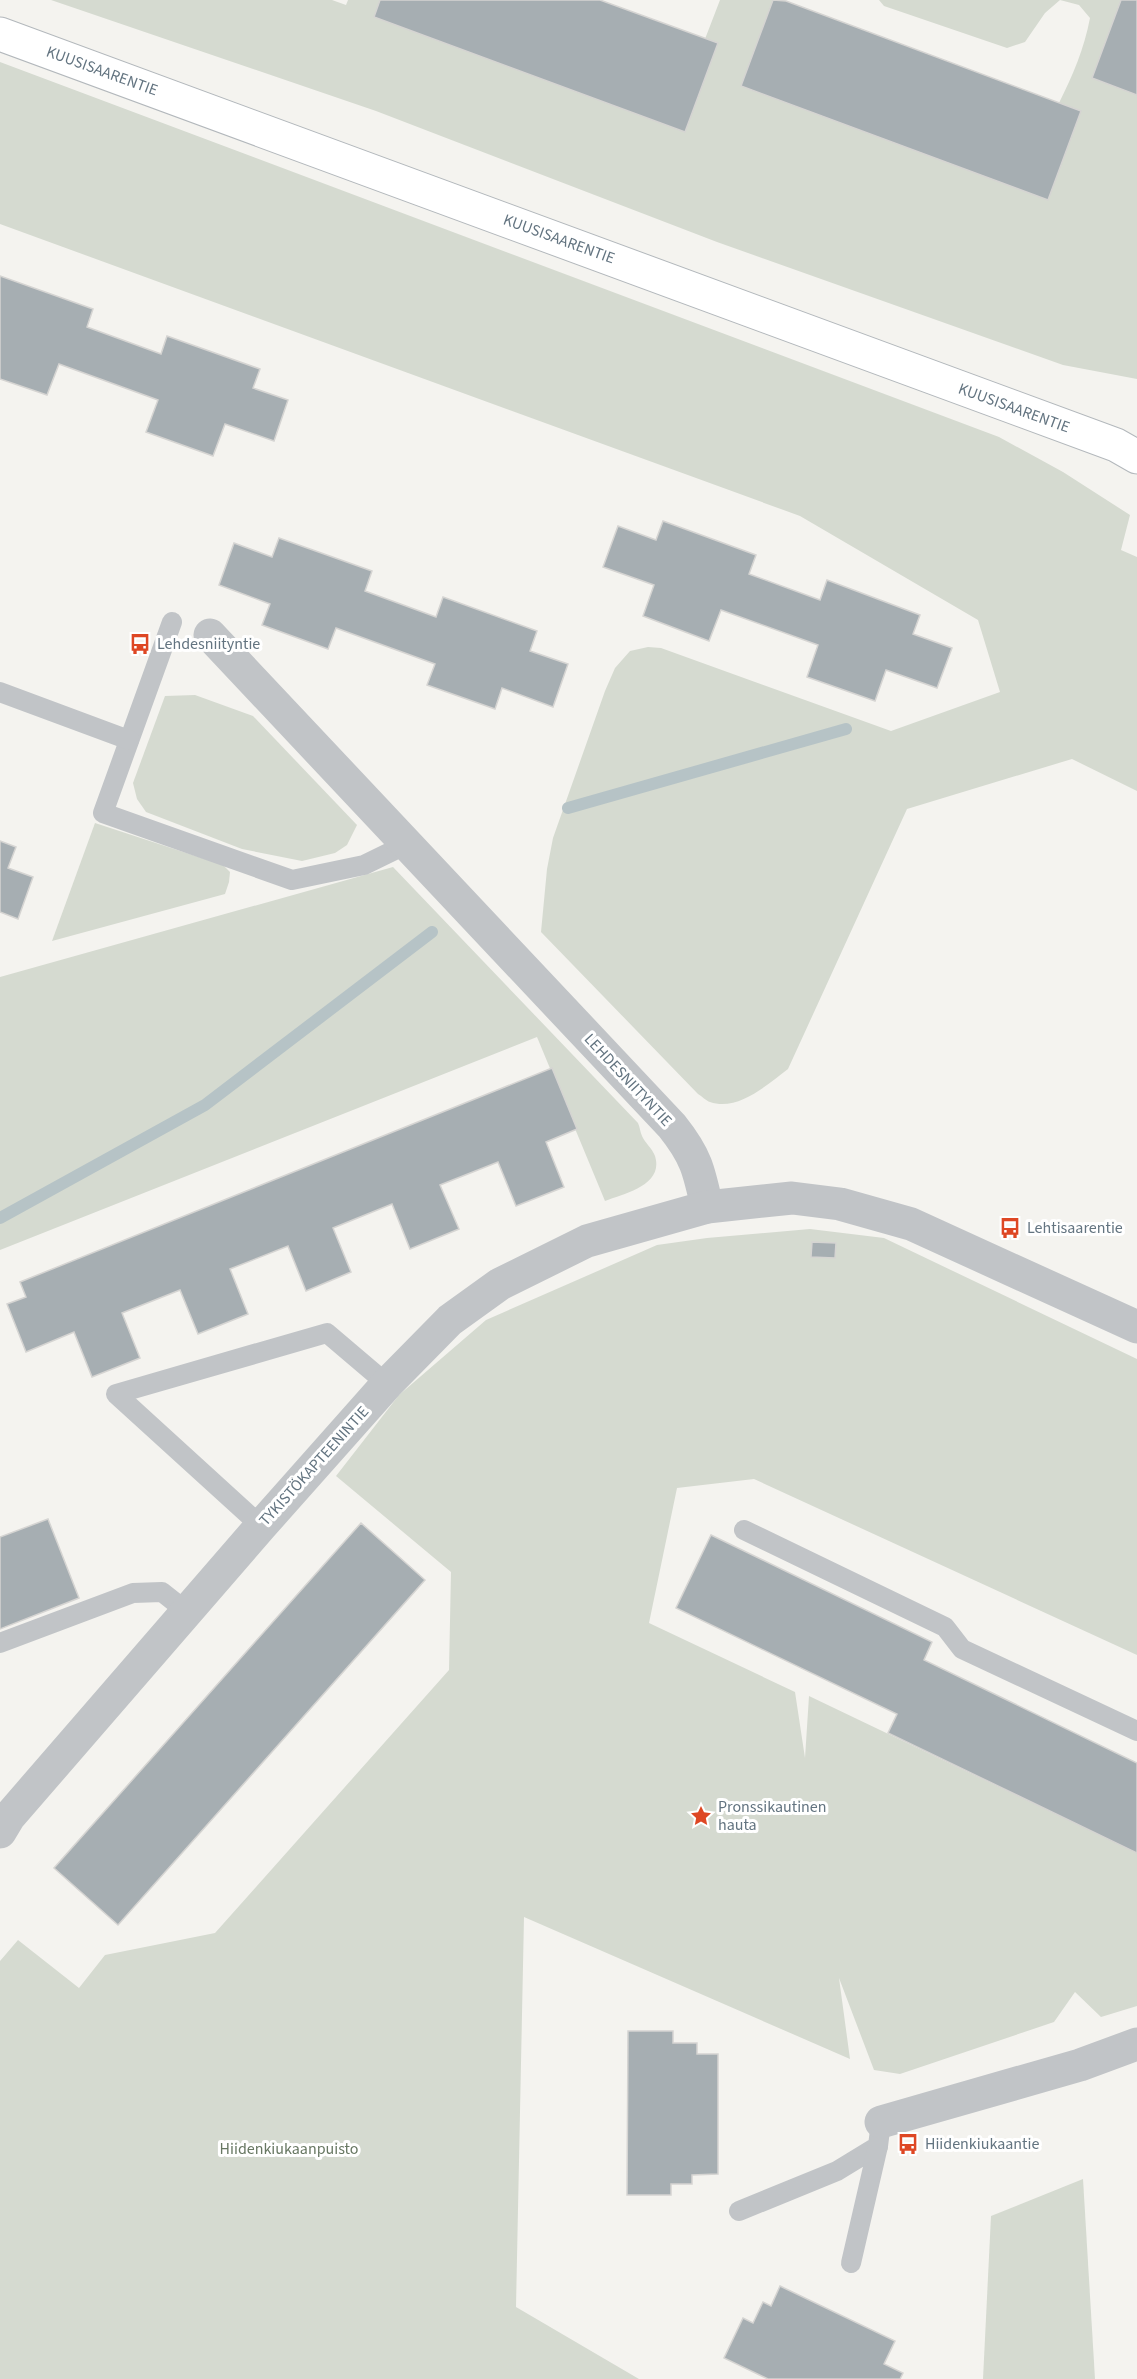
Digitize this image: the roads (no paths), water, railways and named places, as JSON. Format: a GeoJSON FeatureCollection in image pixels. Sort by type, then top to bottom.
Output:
{"type":"FeatureCollection","features":[{"type":"Feature","properties":{"kind":"main road","name":"KUUSISAARENTIE"},"geometry":{"type":"LineString","coordinates":[[0,34],[1130,450]]}},
{"type":"Feature","properties":{"kind":"street","name":"LEHDESNIITYNTIE"},"geometry":{"type":"LineString","coordinates":[[210,635],[672,1126],[692,1152],[699,1169],[707,1207]]}},
{"type":"Feature","properties":{"kind":"street"},"geometry":{"type":"LineString","coordinates":[[707,1207],[792,1198],[840,1204],[873,1213],[911,1224],[1137,1328]]}},
{"type":"Feature","properties":{"kind":"street","name":"TYKISTÖKAPTEENINTIE"},"geometry":{"type":"LineString","coordinates":[[0,1832],[9,1817],[186,1611],[387,1384],[450,1320],[500,1284],[587,1241],[707,1207]]}},
{"type":"Feature","properties":{"kind":"street"},"geometry":{"type":"LineString","coordinates":[[880,2134],[1137,2044]]}},
{"type":"Feature","properties":{"kind":"lane"},"geometry":{"type":"LineString","coordinates":[[172,622],[103,813],[292,880],[364,865],[406,844]]}},
{"type":"Feature","properties":{"kind":"lane"},"geometry":{"type":"LineString","coordinates":[[0,692],[129,740]]}},
{"type":"Feature","properties":{"kind":"lane"},"geometry":{"type":"LineString","coordinates":[[261,1526],[116,1394],[327,1333],[387,1384]]}},
{"type":"Feature","properties":{"kind":"lane"},"geometry":{"type":"LineString","coordinates":[[744,1530],[945,1627],[962,1649],[1137,1731]]}},
{"type":"Feature","properties":{"kind":"lane"},"geometry":{"type":"LineString","coordinates":[[0,1642],[133,1593],[162,1592],[186,1611]]}},
{"type":"Feature","properties":{"kind":"lane"},"geometry":{"type":"LineString","coordinates":[[739,2211],[837,2171],[880,2134]]}},
{"type":"Feature","properties":{"kind":"lane"},"geometry":{"type":"LineString","coordinates":[[851,2263],[880,2134]]}},
{"type":"Feature","properties":{"kind":"waterway"},"geometry":{"type":"LineString","coordinates":[[568,808],[846,729]]}},
{"type":"Feature","properties":{"kind":"waterway"},"geometry":{"type":"LineString","coordinates":[[0,1218],[205,1105],[432,932]]}},
{"type":"Feature","properties":{"kind":"place","name":"Lehdesniityntie"},"geometry":{"type":"Point","coordinates":[140,644]}},
{"type":"Feature","properties":{"kind":"place","name":"Lehtisaarentie"},"geometry":{"type":"Point","coordinates":[1010,1228]}},
{"type":"Feature","properties":{"kind":"place","name":"Pronssikautinen hauta"},"geometry":{"type":"Point","coordinates":[701,1816]}},
{"type":"Feature","properties":{"kind":"place","name":"Hiidenkiukaantie"},"geometry":{"type":"Point","coordinates":[908,2144]}},
{"type":"Feature","properties":{"kind":"park label","name":"Hiidenkiukaanpuisto"},"geometry":{"type":"Point","coordinates":[289,2149]}}]}
